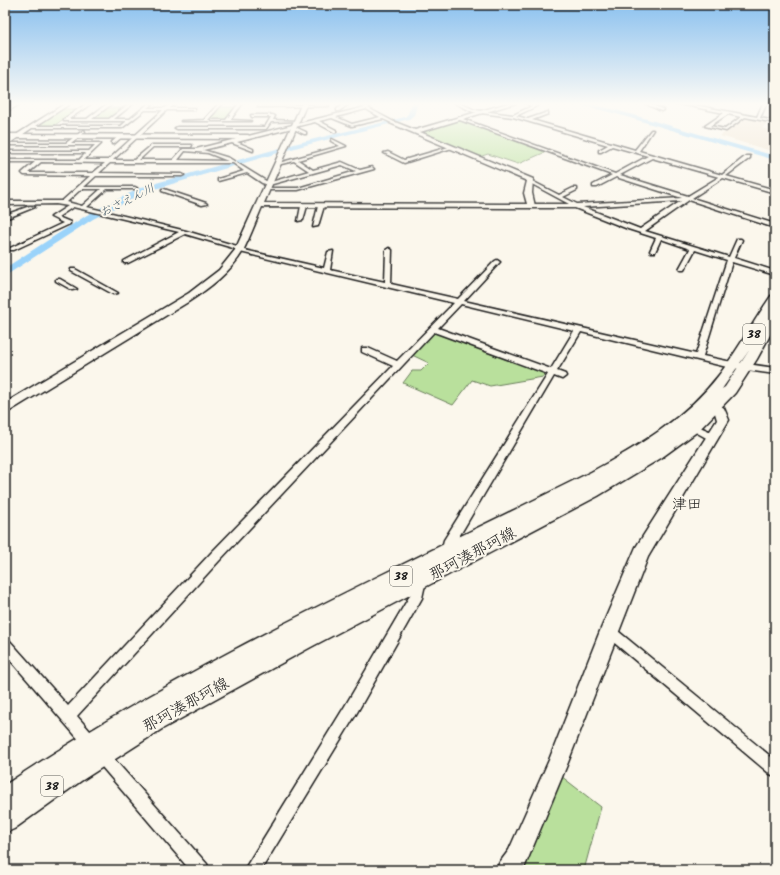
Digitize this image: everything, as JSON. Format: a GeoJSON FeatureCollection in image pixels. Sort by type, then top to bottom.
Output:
{"type":"FeatureCollection","features":[{"type":"Feature","properties":{"kind":"main road","name":"那珂湊那珂線"},"geometry":{"type":"LineString","coordinates":[[5,800],[96,748],[154,721],[209,690],[636,467],[693,427],[715,407],[730,390],[740,366],[775,298]]}},
{"type":"Feature","properties":{"kind":"main road","name":"那珂湊那珂線"},"geometry":{"type":"LineString","coordinates":[[5,820],[96,748],[181,689],[577,487],[646,448],[683,421],[740,366],[775,315]]}},
{"type":"Feature","properties":{"kind":"street"},"geometry":{"type":"LineString","coordinates":[[5,144],[99,144],[80,161]]}},
{"type":"Feature","properties":{"kind":"street"},"geometry":{"type":"LineString","coordinates":[[63,203],[129,144]]}},
{"type":"Feature","properties":{"kind":"street"},"geometry":{"type":"LineString","coordinates":[[198,150],[223,144]]}},
{"type":"Feature","properties":{"kind":"street"},"geometry":{"type":"LineString","coordinates":[[238,144],[252,150]]}},
{"type":"Feature","properties":{"kind":"street"},"geometry":{"type":"LineString","coordinates":[[5,409],[201,290],[228,266],[239,250],[286,144]]}},
{"type":"Feature","properties":{"kind":"street"},"geometry":{"type":"LineString","coordinates":[[277,164],[344,146],[340,144]]}},
{"type":"Feature","properties":{"kind":"street"},"geometry":{"type":"LineString","coordinates":[[441,144],[515,173],[576,206],[606,220],[693,249],[775,273]]}},
{"type":"Feature","properties":{"kind":"street"},"geometry":{"type":"LineString","coordinates":[[529,144],[616,175],[775,226]]}},
{"type":"Feature","properties":{"kind":"street"},"geometry":{"type":"LineString","coordinates":[[600,151],[612,144],[775,192]]}},
{"type":"Feature","properties":{"kind":"street"},"geometry":{"type":"LineString","coordinates":[[637,151],[642,144]]}},
{"type":"Feature","properties":{"kind":"street"},"geometry":{"type":"LineString","coordinates":[[136,161],[152,146],[216,146]]}},
{"type":"Feature","properties":{"kind":"street"},"geometry":{"type":"LineString","coordinates":[[169,151],[174,146]]}},
{"type":"Feature","properties":{"kind":"street"},"geometry":{"type":"LineString","coordinates":[[327,146],[334,149]]}},
{"type":"Feature","properties":{"kind":"street"},"geometry":{"type":"LineString","coordinates":[[386,153],[404,162],[450,148]]}},
{"type":"Feature","properties":{"kind":"street"},"geometry":{"type":"LineString","coordinates":[[175,161],[184,150],[198,150],[223,155],[268,185],[298,189],[372,168]]}},
{"type":"Feature","properties":{"kind":"street"},"geometry":{"type":"LineString","coordinates":[[5,152],[90,152]]}},
{"type":"Feature","properties":{"kind":"street"},"geometry":{"type":"LineString","coordinates":[[160,161],[164,156]]}},
{"type":"Feature","properties":{"kind":"street"},"geometry":{"type":"LineString","coordinates":[[595,186],[652,156]]}},
{"type":"Feature","properties":{"kind":"street"},"geometry":{"type":"LineString","coordinates":[[641,232],[647,226],[722,177],[748,157]]}},
{"type":"Feature","properties":{"kind":"street"},"geometry":{"type":"LineString","coordinates":[[294,159],[313,172]]}},
{"type":"Feature","properties":{"kind":"street"},"geometry":{"type":"LineString","coordinates":[[5,161],[175,161],[235,163]]}},
{"type":"Feature","properties":{"kind":"street"},"geometry":{"type":"LineString","coordinates":[[40,161],[24,174],[182,175]]}},
{"type":"Feature","properties":{"kind":"street"},"geometry":{"type":"LineString","coordinates":[[268,185],[342,163],[359,171]]}},
{"type":"Feature","properties":{"kind":"street"},"geometry":{"type":"LineString","coordinates":[[220,180],[248,171]]}},
{"type":"Feature","properties":{"kind":"street"},"geometry":{"type":"LineString","coordinates":[[689,173],[716,181]]}},
{"type":"Feature","properties":{"kind":"street"},"geometry":{"type":"LineString","coordinates":[[531,206],[528,193],[532,182]]}},
{"type":"Feature","properties":{"kind":"street"},"geometry":{"type":"LineString","coordinates":[[80,188],[136,188]]}},
{"type":"Feature","properties":{"kind":"street"},"geometry":{"type":"LineString","coordinates":[[82,208],[106,188]]}},
{"type":"Feature","properties":{"kind":"street"},"geometry":{"type":"LineString","coordinates":[[164,190],[204,204]]}},
{"type":"Feature","properties":{"kind":"street"},"geometry":{"type":"LineString","coordinates":[[559,197],[575,190]]}},
{"type":"Feature","properties":{"kind":"street"},"geometry":{"type":"LineString","coordinates":[[260,205],[576,206],[688,199]]}},
{"type":"Feature","properties":{"kind":"street"},"geometry":{"type":"LineString","coordinates":[[5,217],[34,205],[50,202],[63,203],[184,232],[235,247],[239,250],[327,271],[740,366],[775,371]]}},
{"type":"Feature","properties":{"kind":"street"},"geometry":{"type":"LineString","coordinates":[[5,203],[34,205]]}},
{"type":"Feature","properties":{"kind":"street"},"geometry":{"type":"LineString","coordinates":[[12,249],[68,223],[54,217],[72,206]]}},
{"type":"Feature","properties":{"kind":"street"},"geometry":{"type":"LineString","coordinates":[[300,220],[304,206]]}},
{"type":"Feature","properties":{"kind":"street"},"geometry":{"type":"LineString","coordinates":[[315,226],[321,206]]}},
{"type":"Feature","properties":{"kind":"street"},"geometry":{"type":"LineString","coordinates":[[126,262],[184,232]]}},
{"type":"Feature","properties":{"kind":"street"},"geometry":{"type":"LineString","coordinates":[[653,251],[659,238]]}},
{"type":"Feature","properties":{"kind":"street"},"geometry":{"type":"LineString","coordinates":[[699,356],[730,260],[739,240]]}},
{"type":"Feature","properties":{"kind":"street"},"geometry":{"type":"LineString","coordinates":[[682,269],[693,249]]}},
{"type":"Feature","properties":{"kind":"street"},"geometry":{"type":"LineString","coordinates":[[388,284],[389,250]]}},
{"type":"Feature","properties":{"kind":"street"},"geometry":{"type":"LineString","coordinates":[[327,271],[331,252]]}},
{"type":"Feature","properties":{"kind":"street"},"geometry":{"type":"LineString","coordinates":[[68,715],[215,557],[434,329],[458,301],[497,262]]}},
{"type":"Feature","properties":{"kind":"street"},"geometry":{"type":"LineString","coordinates":[[73,270],[115,293]]}},
{"type":"Feature","properties":{"kind":"street"},"geometry":{"type":"LineString","coordinates":[[58,280],[74,289]]}},
{"type":"Feature","properties":{"kind":"street"},"geometry":{"type":"LineString","coordinates":[[434,329],[562,376]]}},
{"type":"Feature","properties":{"kind":"street"},"geometry":{"type":"LineString","coordinates":[[450,551],[448,544],[579,329]]}},
{"type":"Feature","properties":{"kind":"street"},"geometry":{"type":"LineString","coordinates":[[365,350],[398,365]]}},
{"type":"Feature","properties":{"kind":"street"},"geometry":{"type":"LineString","coordinates":[[508,870],[517,858],[557,765],[609,631],[642,552],[722,420],[720,412],[715,407]]}},
{"type":"Feature","properties":{"kind":"street"},"geometry":{"type":"LineString","coordinates":[[693,427],[713,437]]}},
{"type":"Feature","properties":{"kind":"street"},"geometry":{"type":"LineString","coordinates":[[252,870],[418,594],[420,580]]}},
{"type":"Feature","properties":{"kind":"street"},"geometry":{"type":"LineString","coordinates":[[609,631],[775,769]]}},
{"type":"Feature","properties":{"kind":"street"},"geometry":{"type":"LineString","coordinates":[[5,644],[201,870]]}},
{"type":"Feature","properties":{"kind":"shaded area"},"geometry":{"type":"Polygon","coordinates":[[[747,144],[775,144],[775,152],[747,144]]]}},
{"type":"Feature","properties":{"kind":"green space"},"geometry":{"type":"Polygon","coordinates":[[[444,144],[528,144],[548,151],[518,164],[488,154],[476,158],[444,144]]]}},
{"type":"Feature","properties":{"kind":"green space"},"geometry":{"type":"Polygon","coordinates":[[[433,331],[546,372],[543,377],[490,386],[472,380],[453,405],[403,383],[412,371],[421,371],[429,363],[412,355],[433,331]]]}},
{"type":"Feature","properties":{"kind":"green space"},"geometry":{"type":"Polygon","coordinates":[[[561,776],[601,807],[584,870],[522,870],[561,776]]]}},
{"type":"Feature","properties":{"kind":"waterway","name":"おさえん川"},"geometry":{"type":"LineString","coordinates":[[5,273],[56,238],[126,197],[145,189],[301,144]]}},
{"type":"Feature","properties":{"kind":"waterway"},"geometry":{"type":"LineString","coordinates":[[726,144],[775,158]]}},
{"type":"Feature","properties":{"kind":"district","name":"津田"},"geometry":{"type":"Point","coordinates":[687,504]}}]}
